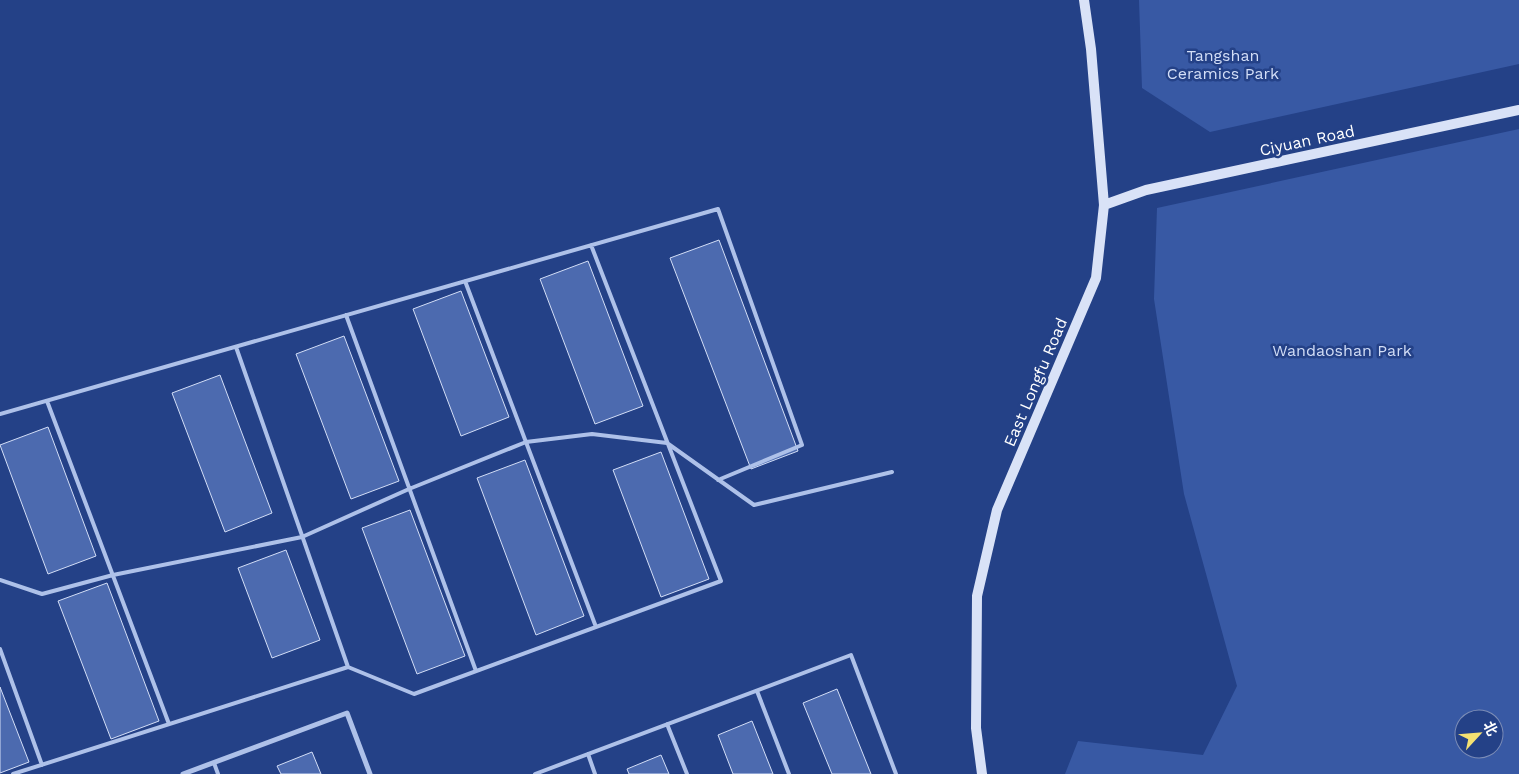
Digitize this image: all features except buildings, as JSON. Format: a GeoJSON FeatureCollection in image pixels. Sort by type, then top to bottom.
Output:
{"type":"FeatureCollection","features":[{"type":"Feature","properties":{"kind":"main road","name":"East Longfu Road"},"geometry":{"type":"LineString","coordinates":[[982,774],[976,728],[977,596],[997,510],[1096,278],[1104,205],[1091,49],[1084,0]]}},
{"type":"Feature","properties":{"kind":"main road","name":"Ciyuan Road"},"geometry":{"type":"LineString","coordinates":[[1104,205],[1146,190],[1519,110]]}},
{"type":"Feature","properties":{"kind":"street"},"geometry":{"type":"LineString","coordinates":[[183,774],[347,713],[370,774]]}},
{"type":"Feature","properties":{"kind":"lane"},"geometry":{"type":"LineString","coordinates":[[0,414],[718,208],[802,445],[718,480]]}},
{"type":"Feature","properties":{"kind":"lane"},"geometry":{"type":"LineString","coordinates":[[13,774],[348,667],[414,694],[721,581],[591,245]]}},
{"type":"Feature","properties":{"kind":"lane"},"geometry":{"type":"LineString","coordinates":[[465,281],[596,627]]}},
{"type":"Feature","properties":{"kind":"lane"},"geometry":{"type":"LineString","coordinates":[[346,315],[476,672]]}},
{"type":"Feature","properties":{"kind":"lane"},"geometry":{"type":"LineString","coordinates":[[236,347],[348,667]]}},
{"type":"Feature","properties":{"kind":"lane"},"geometry":{"type":"LineString","coordinates":[[47,401],[169,724]]}},
{"type":"Feature","properties":{"kind":"lane"},"geometry":{"type":"LineString","coordinates":[[0,580],[42,594],[113,575],[302,537],[409,489],[526,442],[592,434],[668,443],[754,505],[892,472]]}},
{"type":"Feature","properties":{"kind":"lane"},"geometry":{"type":"LineString","coordinates":[[0,648],[42,764]]}},
{"type":"Feature","properties":{"kind":"lane"},"geometry":{"type":"LineString","coordinates":[[535,774],[851,655],[896,774]]}},
{"type":"Feature","properties":{"kind":"lane"},"geometry":{"type":"LineString","coordinates":[[757,690],[789,774]]}},
{"type":"Feature","properties":{"kind":"lane"},"geometry":{"type":"LineString","coordinates":[[667,724],[687,774]]}},
{"type":"Feature","properties":{"kind":"lane"},"geometry":{"type":"LineString","coordinates":[[588,754],[595,774]]}},
{"type":"Feature","properties":{"kind":"lane"},"geometry":{"type":"LineString","coordinates":[[214,762],[218,774]]}},
{"type":"Feature","properties":{"kind":"green space","name":"Tangshan Ceramics Park"},"geometry":{"type":"Polygon","coordinates":[[[1139,0],[1519,0],[1519,64],[1210,132],[1142,88],[1139,0]]]}},
{"type":"Feature","properties":{"kind":"green space","name":"Wandaoshan Park"},"geometry":{"type":"Polygon","coordinates":[[[1519,129],[1519,774],[1065,774],[1078,741],[1203,755],[1237,686],[1184,494],[1154,299],[1157,208],[1519,129]]]}}]}
